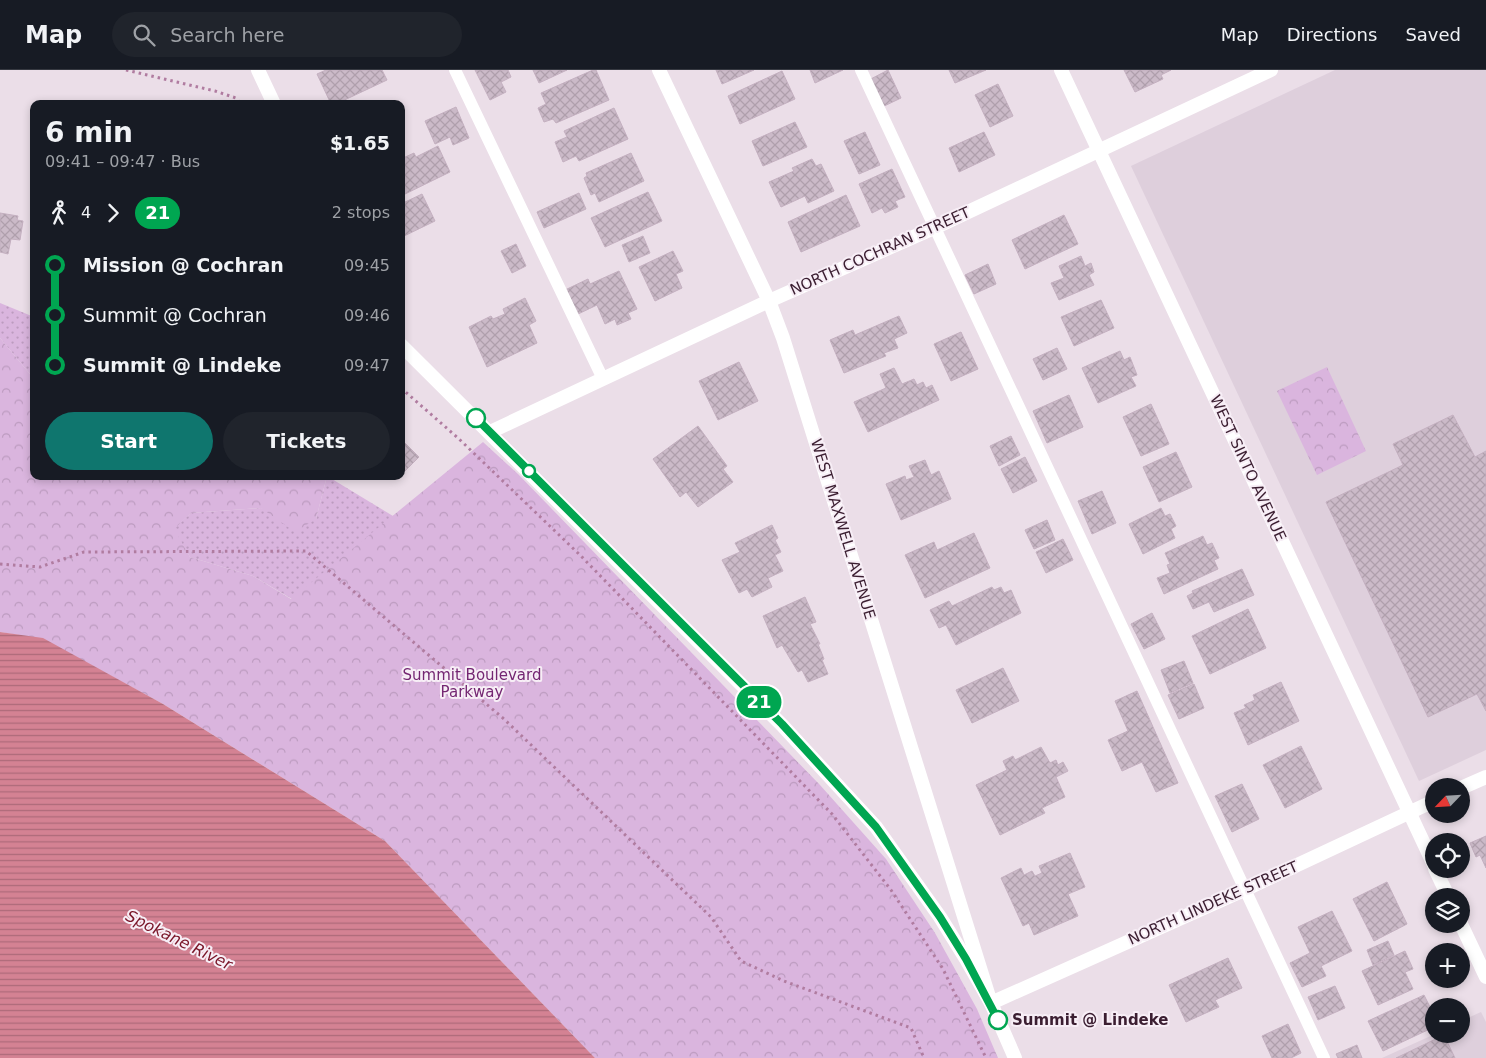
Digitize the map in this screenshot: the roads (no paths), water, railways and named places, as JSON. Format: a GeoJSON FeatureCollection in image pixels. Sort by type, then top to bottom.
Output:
{"type":"FeatureCollection","features":[{"type":"Feature","properties":{"kind":"street"},"geometry":{"type":"LineString","coordinates":[[258,70],[272,100]]}},
{"type":"Feature","properties":{"kind":"street","name":"WEST MAXWELL AVENUE"},"geometry":{"type":"LineString","coordinates":[[659,70],[769,301],[783,338],[991,1003]]}},
{"type":"Feature","properties":{"kind":"street","name":"WEST SINTO AVENUE"},"geometry":{"type":"LineString","coordinates":[[1061,70],[1425,846]]}},
{"type":"Feature","properties":{"kind":"street","name":"NORTH COCHRAN STREET"},"geometry":{"type":"LineString","coordinates":[[490,432],[769,301],[936,227],[1271,70]]}},
{"type":"Feature","properties":{"kind":"street"},"geometry":{"type":"LineString","coordinates":[[405,349],[782,724],[876,827],[940,917],[991,1003],[1015,1058]]}},
{"type":"Feature","properties":{"kind":"street"},"geometry":{"type":"LineString","coordinates":[[1470,784],[1486,777]]}},
{"type":"Feature","properties":{"kind":"street","name":"NORTH LINDEKE STREET"},"geometry":{"type":"LineString","coordinates":[[991,1003],[1246,889],[1425,806]]}},
{"type":"Feature","properties":{"kind":"street"},"geometry":{"type":"LineString","coordinates":[[1465,933],[1486,977]]}},
{"type":"Feature","properties":{"kind":"lane"},"geometry":{"type":"LineString","coordinates":[[454,70],[603,378]]}},
{"type":"Feature","properties":{"kind":"lane"},"geometry":{"type":"LineString","coordinates":[[861,70],[1324,1058]]}},
{"type":"Feature","properties":{"kind":"water","name":"Spokane River"},"geometry":{"type":"Polygon","coordinates":[[[0,632],[43,638],[163,704],[385,841],[595,1058],[0,1058],[0,632]]]}},
{"type":"Feature","properties":{"kind":"place","name":"Summit @ Lindeke"},"geometry":{"type":"Point","coordinates":[998,1020]}},
{"type":"Feature","properties":{"kind":"park label","name":"Summit Boulevard Parkway"},"geometry":{"type":"Point","coordinates":[472,684]}}]}
